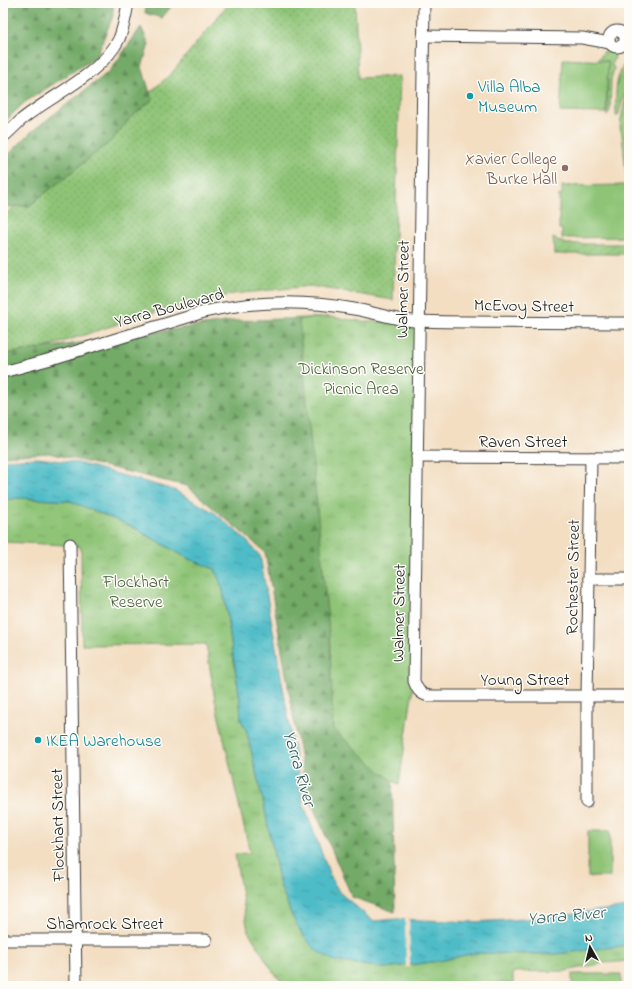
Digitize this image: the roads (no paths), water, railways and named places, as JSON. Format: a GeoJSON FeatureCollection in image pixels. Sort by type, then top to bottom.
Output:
{"type":"FeatureCollection","features":[{"type":"Feature","properties":{"kind":"street"},"geometry":{"type":"LineString","coordinates":[[3,137],[21,120],[79,80],[102,61],[118,40],[124,24],[128,3]]}},
{"type":"Feature","properties":{"kind":"street","name":"Walmer Street"},"geometry":{"type":"LineString","coordinates":[[421,693],[417,689],[414,680],[424,3]]}},
{"type":"Feature","properties":{"kind":"street"},"geometry":{"type":"LineString","coordinates":[[423,36],[611,38],[617,47],[626,39]]}},
{"type":"Feature","properties":{"kind":"street","name":"Yarra Boulevard"},"geometry":{"type":"LineString","coordinates":[[3,372],[222,308],[272,303],[329,305],[354,308],[405,320],[419,321]]}},
{"type":"Feature","properties":{"kind":"street","name":"McEvoy Street"},"geometry":{"type":"LineString","coordinates":[[419,321],[629,323]]}},
{"type":"Feature","properties":{"kind":"street","name":"Raven Street"},"geometry":{"type":"LineString","coordinates":[[417,457],[629,458]]}},
{"type":"Feature","properties":{"kind":"street","name":"Rochester Street"},"geometry":{"type":"LineString","coordinates":[[587,802],[586,696],[591,458]]}},
{"type":"Feature","properties":{"kind":"street","name":"Flockhart Street"},"geometry":{"type":"LineString","coordinates":[[70,544],[76,986]]}},
{"type":"Feature","properties":{"kind":"street"},"geometry":{"type":"LineString","coordinates":[[589,579],[629,579]]}},
{"type":"Feature","properties":{"kind":"street","name":"Young Street"},"geometry":{"type":"LineString","coordinates":[[421,693],[430,696],[629,696]]}},
{"type":"Feature","properties":{"kind":"street","name":"Shamrock Street"},"geometry":{"type":"LineString","coordinates":[[3,940],[206,940]]}},
{"type":"Feature","properties":{"kind":"water","name":"Yarra River"},"geometry":{"type":"Polygon","coordinates":[[[38,458],[78,463],[174,490],[215,513],[246,540],[260,556],[303,802],[329,873],[339,892],[373,921],[397,919],[474,922],[525,919],[629,907],[629,945],[556,954],[474,953],[440,961],[384,968],[335,961],[318,952],[304,937],[292,916],[280,885],[264,805],[246,729],[241,720],[240,700],[223,590],[215,569],[189,559],[131,526],[70,501],[19,498],[3,500],[3,460],[38,458]]]}},
{"type":"Feature","properties":{"kind":"place","name":"Villa Alba Museum"},"geometry":{"type":"Point","coordinates":[470,96]}},
{"type":"Feature","properties":{"kind":"place","name":"Xavier College Burke Hall"},"geometry":{"type":"Point","coordinates":[565,168]}},
{"type":"Feature","properties":{"kind":"place","name":"IKEA Warehouse"},"geometry":{"type":"Point","coordinates":[38,740]}},
{"type":"Feature","properties":{"kind":"park label","name":"Dickinson Reserve Picnic Area"},"geometry":{"type":"Point","coordinates":[361,378]}},
{"type":"Feature","properties":{"kind":"park label","name":"Flockhart Reserve"},"geometry":{"type":"Point","coordinates":[136,591]}}]}
